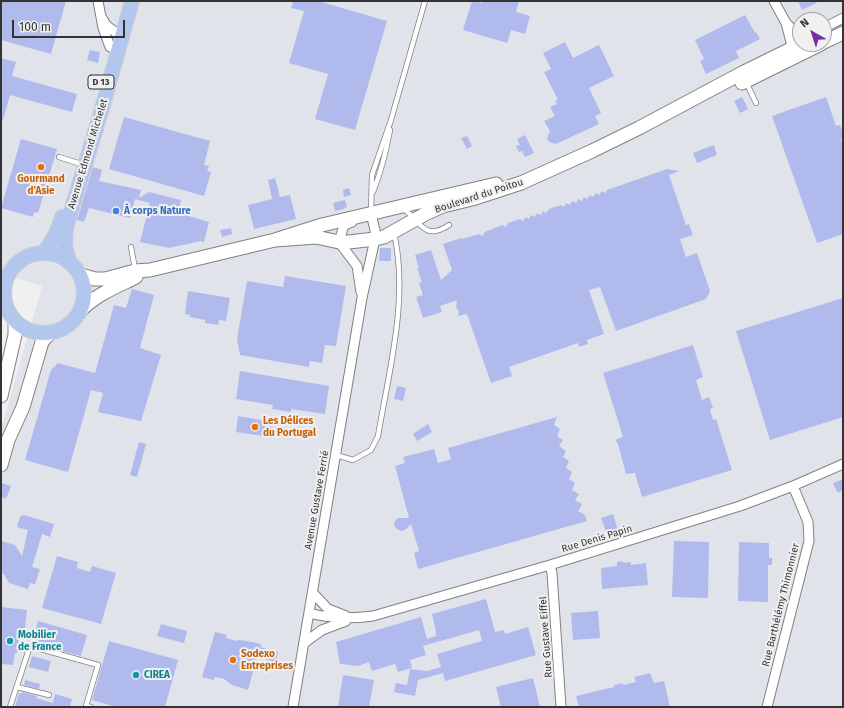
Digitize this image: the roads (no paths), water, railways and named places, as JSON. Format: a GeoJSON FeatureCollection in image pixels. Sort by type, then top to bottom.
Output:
{"type":"FeatureCollection","features":[{"type":"Feature","properties":{"kind":"main road","name":"Avenue Edmond Michelet"},"geometry":{"type":"LineString","coordinates":[[69,261],[65,245],[66,228],[124,1]]}},
{"type":"Feature","properties":{"kind":"main road","name":"Avenue Edmond Michelet"},"geometry":{"type":"LineString","coordinates":[[44,252],[59,230],[115,41],[132,1]]}},
{"type":"Feature","properties":{"kind":"main road"},"geometry":{"type":"LineString","coordinates":[[832,28],[843,23]]}},
{"type":"Feature","properties":{"kind":"main road"},"geometry":{"type":"LineString","coordinates":[[832,38],[843,33]]}},
{"type":"Feature","properties":{"kind":"main road","name":"Boulevard du Poitou"},"geometry":{"type":"LineString","coordinates":[[744,77],[781,54],[792,49]]}},
{"type":"Feature","properties":{"kind":"main road","name":"Boulevard du Poitou"},"geometry":{"type":"LineString","coordinates":[[275,240],[316,237],[339,242],[376,240],[394,232],[425,214],[444,206],[472,199],[521,183],[592,151],[744,77],[792,50]]}},
{"type":"Feature","properties":{"kind":"main road","name":"Boulevard du Poitou"},"geometry":{"type":"LineString","coordinates":[[80,275],[95,280],[105,279],[135,271],[150,270],[275,240],[311,228],[367,214],[545,172]]}},
{"type":"Feature","properties":{"kind":"main road"},"geometry":{"type":"LineString","coordinates":[[44,252],[55,254],[69,261],[76,267],[84,286],[84,299],[74,320],[64,328],[52,332],[39,333],[26,329],[15,321],[8,311],[4,300],[2,287],[7,277],[7,266],[33,254],[44,252]]}},
{"type":"Feature","properties":{"kind":"main road","name":"Boulevard du Poitou"},"geometry":{"type":"LineString","coordinates":[[80,310],[98,296],[150,270]]}},
{"type":"Feature","properties":{"kind":"main road"},"geometry":{"type":"LineString","coordinates":[[1,396],[14,340],[15,321]]}},
{"type":"Feature","properties":{"kind":"main road"},"geometry":{"type":"LineString","coordinates":[[1,465],[8,440],[23,407],[42,342],[46,336],[52,332]]}},
{"type":"Feature","properties":{"kind":"street"},"geometry":{"type":"LineString","coordinates":[[98,1],[104,32],[115,41]]}},
{"type":"Feature","properties":{"kind":"street"},"geometry":{"type":"LineString","coordinates":[[774,1],[792,35]]}},
{"type":"Feature","properties":{"kind":"street"},"geometry":{"type":"LineString","coordinates":[[102,16],[115,41]]}},
{"type":"Feature","properties":{"kind":"street"},"geometry":{"type":"LineString","coordinates":[[832,24],[843,18]]}},
{"type":"Feature","properties":{"kind":"street"},"geometry":{"type":"LineString","coordinates":[[788,29],[792,31]]}},
{"type":"Feature","properties":{"kind":"street"},"geometry":{"type":"LineString","coordinates":[[781,54],[788,42],[788,29]]}},
{"type":"Feature","properties":{"kind":"street"},"geometry":{"type":"LineString","coordinates":[[339,242],[344,225],[367,214],[375,230],[376,240]]}},
{"type":"Feature","properties":{"kind":"street","name":"Avenue Gustave Ferrié"},"geometry":{"type":"LineString","coordinates":[[293,707],[362,298],[376,240]]}},
{"type":"Feature","properties":{"kind":"street","name":"Avenue Gustave Ferrié"},"geometry":{"type":"LineString","coordinates":[[339,242],[357,266],[362,298]]}},
{"type":"Feature","properties":{"kind":"street","name":"Rue Denis Papin"},"geometry":{"type":"LineString","coordinates":[[309,614],[353,618],[373,616],[550,565],[740,506],[793,486],[843,464]]}},
{"type":"Feature","properties":{"kind":"street","name":"Rue Barthélémy Thimonnier"},"geometry":{"type":"LineString","coordinates":[[767,707],[809,541],[808,522],[793,486]]}},
{"type":"Feature","properties":{"kind":"street","name":"Rue Gustave Eiffel"},"geometry":{"type":"LineString","coordinates":[[550,565],[552,573],[562,707]]}},
{"type":"Feature","properties":{"kind":"street","name":"Rue Denis Papin"},"geometry":{"type":"LineString","coordinates":[[313,593],[328,608],[353,618]]}},
{"type":"Feature","properties":{"kind":"street","name":"Rue Denis Papin"},"geometry":{"type":"LineString","coordinates":[[304,643],[322,630],[353,618]]}},
{"type":"Feature","properties":{"kind":"lane"},"geometry":{"type":"LineString","coordinates":[[372,196],[372,175],[391,120],[425,1]]}},
{"type":"Feature","properties":{"kind":"lane"},"geometry":{"type":"LineString","coordinates":[[744,77],[756,103]]}},
{"type":"Feature","properties":{"kind":"lane"},"geometry":{"type":"LineString","coordinates":[[367,214],[387,150],[391,120]]}},
{"type":"Feature","properties":{"kind":"lane"},"geometry":{"type":"LineString","coordinates":[[59,157],[78,162]]}},
{"type":"Feature","properties":{"kind":"lane"},"geometry":{"type":"LineString","coordinates":[[401,206],[428,231],[441,230],[449,225]]}},
{"type":"Feature","properties":{"kind":"lane"},"geometry":{"type":"LineString","coordinates":[[336,455],[353,460],[371,450],[378,436],[397,324],[400,283],[398,248],[394,232]]}},
{"type":"Feature","properties":{"kind":"lane"},"geometry":{"type":"LineString","coordinates":[[131,247],[135,271]]}},
{"type":"Feature","properties":{"kind":"lane"},"geometry":{"type":"LineString","coordinates":[[10,707],[30,646],[98,665],[86,706],[92,707]]}},
{"type":"Feature","properties":{"kind":"lane"},"geometry":{"type":"LineString","coordinates":[[16,687],[49,695]]}},
{"type":"Feature","properties":{"kind":"place","name":"Gourmand d'Asie"},"geometry":{"type":"Point","coordinates":[41,167]}},
{"type":"Feature","properties":{"kind":"place","name":"À corps Nature"},"geometry":{"type":"Point","coordinates":[116,211]}},
{"type":"Feature","properties":{"kind":"place","name":"Les Délices du Portugal"},"geometry":{"type":"Point","coordinates":[255,427]}},
{"type":"Feature","properties":{"kind":"place","name":"Mobilier de France"},"geometry":{"type":"Point","coordinates":[10,641]}},
{"type":"Feature","properties":{"kind":"place","name":"Sodexo Entreprises"},"geometry":{"type":"Point","coordinates":[233,660]}},
{"type":"Feature","properties":{"kind":"place","name":"CIREA"},"geometry":{"type":"Point","coordinates":[136,675]}}]}
